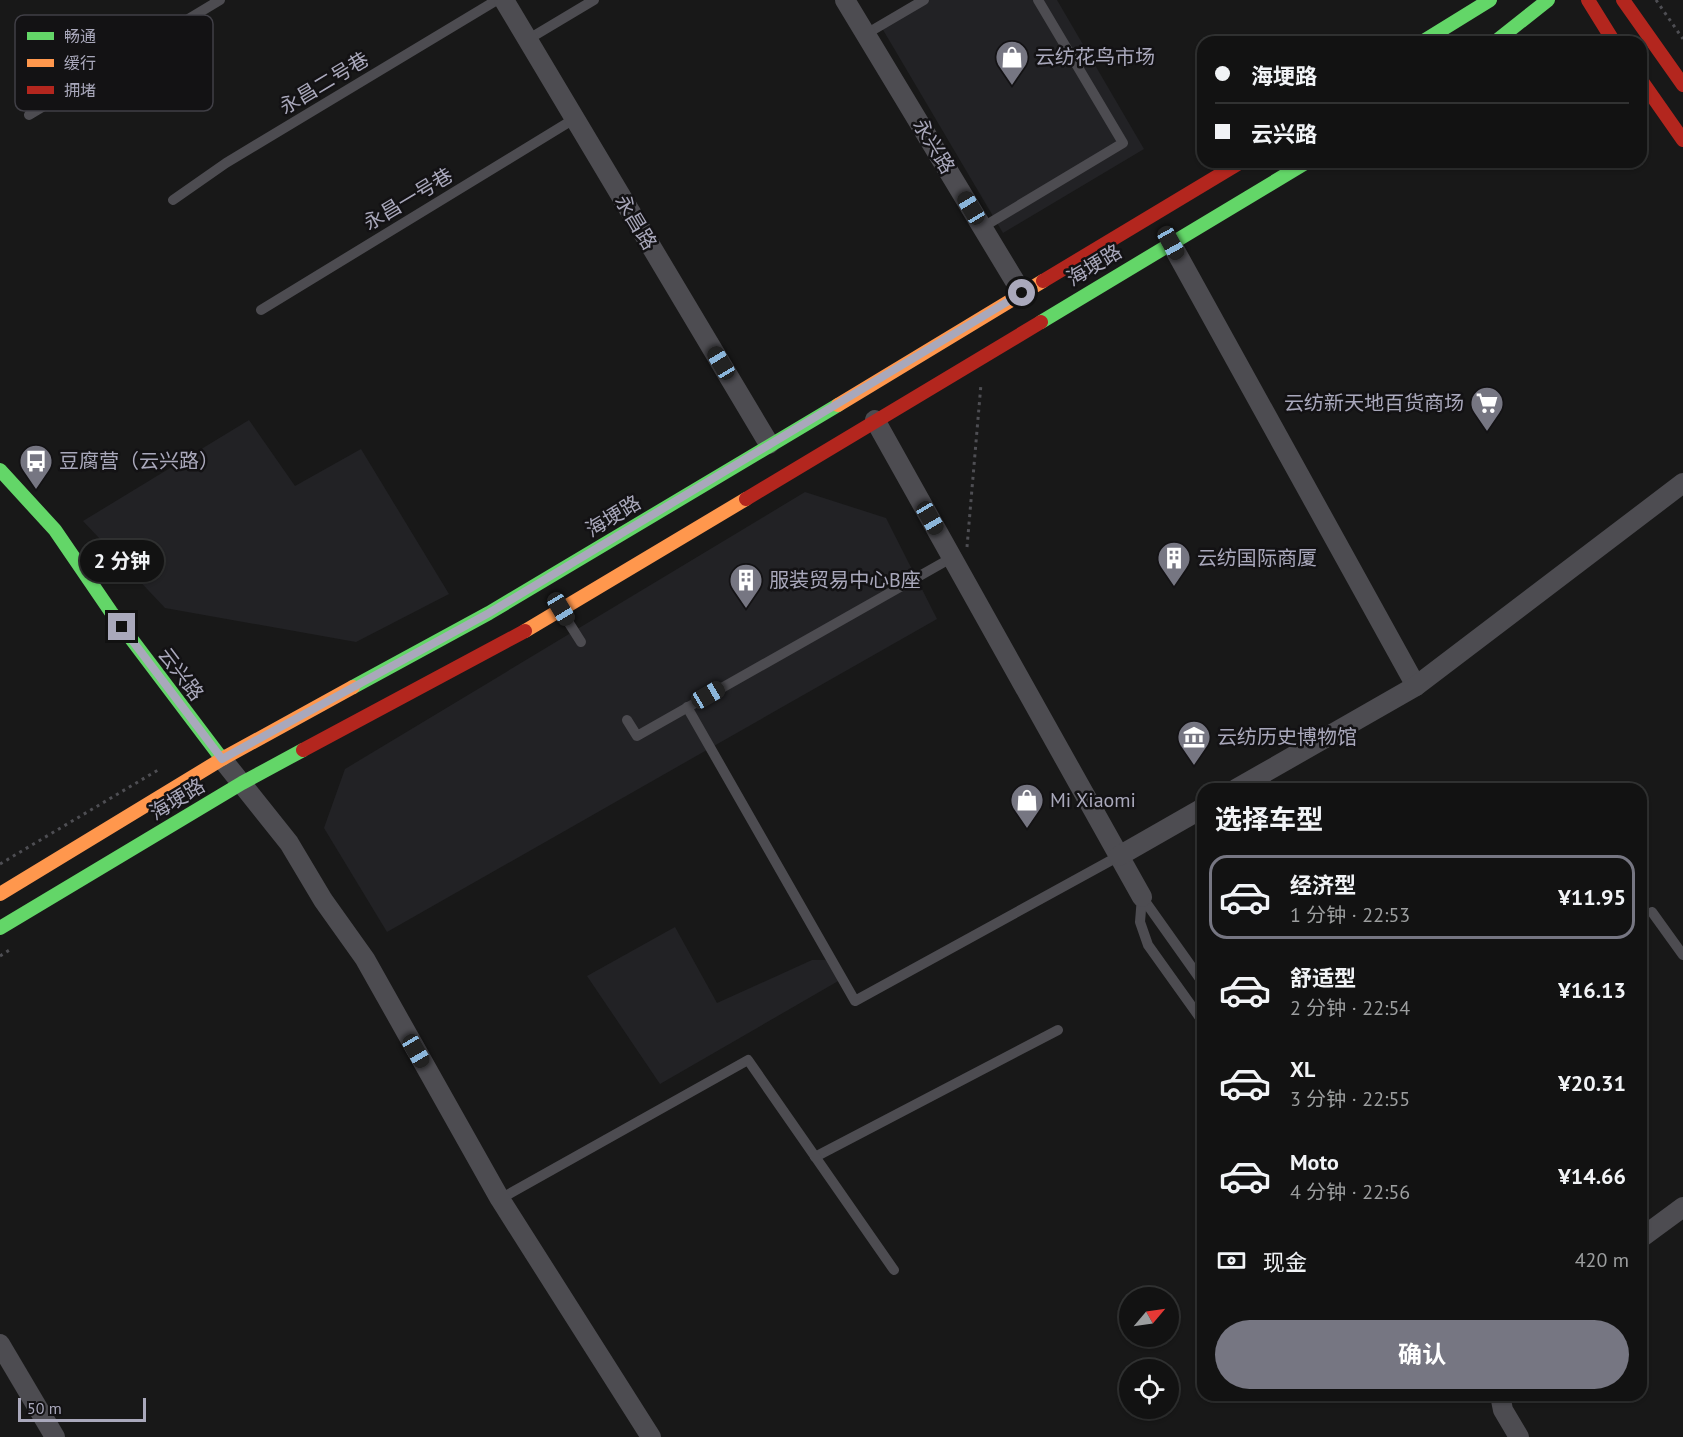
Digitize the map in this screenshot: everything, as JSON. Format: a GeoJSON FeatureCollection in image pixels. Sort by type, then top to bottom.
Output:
{"type":"FeatureCollection","features":[{"type":"Feature","properties":{"kind":"main road"},"geometry":{"type":"LineString","coordinates":[[1432,36],[1490,0]]}},
{"type":"Feature","properties":{"kind":"main road"},"geometry":{"type":"LineString","coordinates":[[1503,36],[1548,0]]}},
{"type":"Feature","properties":{"kind":"main road"},"geometry":{"type":"LineString","coordinates":[[1588,0],[1610,36]]}},
{"type":"Feature","properties":{"kind":"main road"},"geometry":{"type":"LineString","coordinates":[[1623,0],[1683,85]]}},
{"type":"Feature","properties":{"kind":"main road"},"geometry":{"type":"LineString","coordinates":[[1647,89],[1683,140]]}},
{"type":"Feature","properties":{"kind":"main road","name":"海埂路"},"geometry":{"type":"LineString","coordinates":[[0,894],[222,759],[499,607],[1231,168]]}},
{"type":"Feature","properties":{"kind":"main road","name":"海埂路"},"geometry":{"type":"LineString","coordinates":[[0,928],[242,783],[561,609],[1297,168]]}},
{"type":"Feature","properties":{"kind":"main road","name":"云兴路"},"geometry":{"type":"LineString","coordinates":[[0,470],[55,530],[117,621],[222,759]]}},
{"type":"Feature","properties":{"kind":"street","name":"永昌路"},"geometry":{"type":"LineString","coordinates":[[504,0],[769,444]]}},
{"type":"Feature","properties":{"kind":"street","name":"永兴路"},"geometry":{"type":"LineString","coordinates":[[845,0],[1022,293]]}},
{"type":"Feature","properties":{"kind":"street"},"geometry":{"type":"LineString","coordinates":[[1171,243],[1416,686]]}},
{"type":"Feature","properties":{"kind":"street"},"geometry":{"type":"LineString","coordinates":[[875,420],[960,553],[1142,897]]}},
{"type":"Feature","properties":{"kind":"street"},"geometry":{"type":"LineString","coordinates":[[1246,783],[1416,686],[1683,483]]}},
{"type":"Feature","properties":{"kind":"street"},"geometry":{"type":"LineString","coordinates":[[222,759],[289,843],[323,900],[365,959],[500,1199],[651,1437]]}},
{"type":"Feature","properties":{"kind":"street"},"geometry":{"type":"LineString","coordinates":[[1119,856],[1197,811]]}},
{"type":"Feature","properties":{"kind":"street"},"geometry":{"type":"LineString","coordinates":[[1647,1234],[1683,1207]]}},
{"type":"Feature","properties":{"kind":"street"},"geometry":{"type":"LineString","coordinates":[[0,1344],[55,1437]]}},
{"type":"Feature","properties":{"kind":"street"},"geometry":{"type":"LineString","coordinates":[[1501,1401],[1503,1410],[1519,1437]]}},
{"type":"Feature","properties":{"kind":"lane"},"geometry":{"type":"LineString","coordinates":[[195,15],[220,0]]}},
{"type":"Feature","properties":{"kind":"lane","name":"永昌二号巷"},"geometry":{"type":"LineString","coordinates":[[173,200],[226,163],[497,0]]}},
{"type":"Feature","properties":{"kind":"lane"},"geometry":{"type":"LineString","coordinates":[[527,40],[594,0]]}},
{"type":"Feature","properties":{"kind":"lane"},"geometry":{"type":"LineString","coordinates":[[866,34],[924,0]]}},
{"type":"Feature","properties":{"kind":"lane"},"geometry":{"type":"LineString","coordinates":[[983,227],[1123,143],[1038,0]]}},
{"type":"Feature","properties":{"kind":"lane"},"geometry":{"type":"LineString","coordinates":[[29,115],[36,111]]}},
{"type":"Feature","properties":{"kind":"lane","name":"永昌一号巷"},"geometry":{"type":"LineString","coordinates":[[261,310],[574,119]]}},
{"type":"Feature","properties":{"kind":"lane"},"geometry":{"type":"LineString","coordinates":[[627,720],[637,736],[960,553]]}},
{"type":"Feature","properties":{"kind":"lane"},"geometry":{"type":"LineString","coordinates":[[561,609],[581,642]]}},
{"type":"Feature","properties":{"kind":"lane"},"geometry":{"type":"LineString","coordinates":[[687,707],[855,1001],[1119,856]]}},
{"type":"Feature","properties":{"kind":"lane"},"geometry":{"type":"LineString","coordinates":[[1142,897],[1197,975]]}},
{"type":"Feature","properties":{"kind":"lane"},"geometry":{"type":"LineString","coordinates":[[1142,897],[1140,922],[1148,945],[1197,1014]]}},
{"type":"Feature","properties":{"kind":"lane"},"geometry":{"type":"LineString","coordinates":[[1652,912],[1683,955]]}},
{"type":"Feature","properties":{"kind":"lane"},"geometry":{"type":"LineString","coordinates":[[815,1157],[1058,1030]]}},
{"type":"Feature","properties":{"kind":"lane"},"geometry":{"type":"LineString","coordinates":[[500,1199],[748,1060],[894,1270]]}},
{"type":"Feature","properties":{"kind":"path"},"geometry":{"type":"LineString","coordinates":[[1656,0],[1683,39]]}},
{"type":"Feature","properties":{"kind":"path"},"geometry":{"type":"LineString","coordinates":[[960,553],[983,355]]}},
{"type":"Feature","properties":{"kind":"shaded area","name":"云纺花鸟市场"},"geometry":{"type":"Polygon","coordinates":[[[917,0],[1057,0],[1144,149],[1003,233],[879,23],[917,0]]]}},
{"type":"Feature","properties":{"kind":"shaded area"},"geometry":{"type":"Polygon","coordinates":[[[249,420],[295,486],[361,449],[449,594],[356,642],[165,608],[83,521],[249,420]]]}},
{"type":"Feature","properties":{"kind":"shaded area"},"geometry":{"type":"Polygon","coordinates":[[[805,492],[886,518],[937,619],[387,932],[324,828],[345,769],[805,492]]]}},
{"type":"Feature","properties":{"kind":"shaded area"},"geometry":{"type":"Polygon","coordinates":[[[675,927],[717,1003],[812,960],[830,960],[840,980],[660,1084],[587,976],[675,927]]]}},
{"type":"Feature","properties":{"kind":"traffic: fast"},"geometry":{"type":"LineString","coordinates":[[1432,36],[1490,0]]}},
{"type":"Feature","properties":{"kind":"traffic: fast"},"geometry":{"type":"LineString","coordinates":[[1503,36],[1548,0]]}},
{"type":"Feature","properties":{"kind":"traffic: fast"},"geometry":{"type":"LineString","coordinates":[[1041,322],[1297,168]]}},
{"type":"Feature","properties":{"kind":"traffic: fast"},"geometry":{"type":"LineString","coordinates":[[353,687],[489,613],[838,405]]}},
{"type":"Feature","properties":{"kind":"traffic: fast"},"geometry":{"type":"LineString","coordinates":[[0,470],[55,530],[111,612],[222,759]]}},
{"type":"Feature","properties":{"kind":"traffic: fast"},"geometry":{"type":"LineString","coordinates":[[0,928],[242,783],[303,750]]}},
{"type":"Feature","properties":{"kind":"traffic: slow"},"geometry":{"type":"LineString","coordinates":[[838,405],[1043,281]]}},
{"type":"Feature","properties":{"kind":"traffic: slow"},"geometry":{"type":"LineString","coordinates":[[525,631],[746,499]]}},
{"type":"Feature","properties":{"kind":"traffic: slow"},"geometry":{"type":"LineString","coordinates":[[0,894],[222,759],[353,687]]}},
{"type":"Feature","properties":{"kind":"traffic: jam"},"geometry":{"type":"LineString","coordinates":[[1588,0],[1610,36]]}},
{"type":"Feature","properties":{"kind":"traffic: jam"},"geometry":{"type":"LineString","coordinates":[[1623,0],[1683,85]]}},
{"type":"Feature","properties":{"kind":"traffic: jam"},"geometry":{"type":"LineString","coordinates":[[1647,89],[1683,140]]}},
{"type":"Feature","properties":{"kind":"traffic: jam"},"geometry":{"type":"LineString","coordinates":[[1043,281],[1231,168]]}},
{"type":"Feature","properties":{"kind":"traffic: jam"},"geometry":{"type":"LineString","coordinates":[[746,499],[1041,322]]}},
{"type":"Feature","properties":{"kind":"traffic: jam"},"geometry":{"type":"LineString","coordinates":[[303,750],[525,631]]}},
{"type":"Feature","properties":{"kind":"place","name":"云纺花鸟市场"},"geometry":{"type":"Point","coordinates":[1012,86]}},
{"type":"Feature","properties":{"kind":"place","name":"云纺新天地百货商场"},"geometry":{"type":"Point","coordinates":[1487,432]}},
{"type":"Feature","properties":{"kind":"place","name":"豆腐营（云兴路）"},"geometry":{"type":"Point","coordinates":[36,490]}},
{"type":"Feature","properties":{"kind":"place","name":"云纺国际商厦"},"geometry":{"type":"Point","coordinates":[1174,587]}},
{"type":"Feature","properties":{"kind":"place","name":"服装贸易中心B座"},"geometry":{"type":"Point","coordinates":[746,609]}},
{"type":"Feature","properties":{"kind":"place","name":"云纺历史博物馆"},"geometry":{"type":"Point","coordinates":[1194,766]}},
{"type":"Feature","properties":{"kind":"place","name":"Mi Xiaomi"},"geometry":{"type":"Point","coordinates":[1027,829]}},
{"type":"Feature","properties":{"kind":"route"},"geometry":{"type":"LineString","coordinates":[[122,627],[222,759],[489,613],[1022,293]]}}]}
